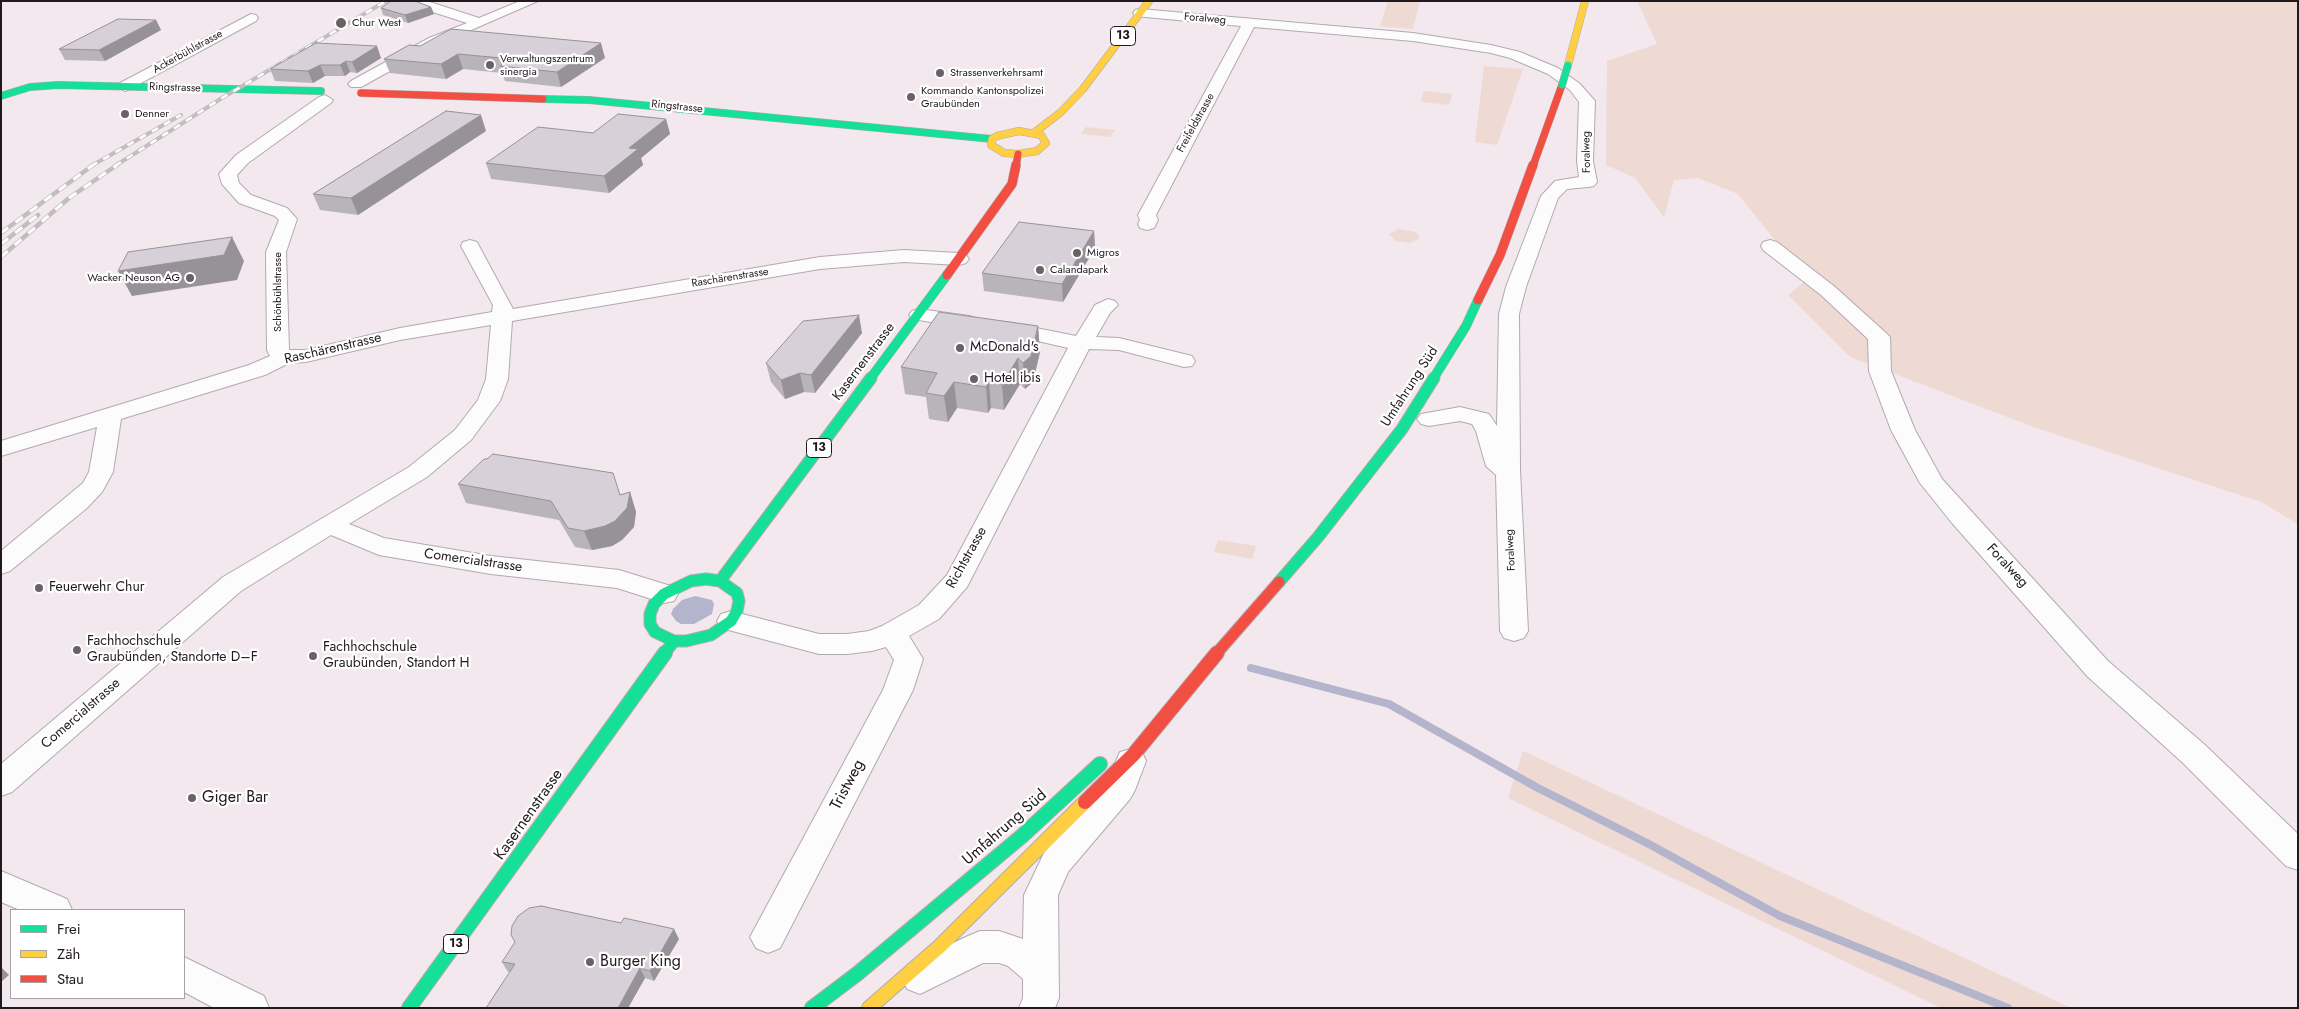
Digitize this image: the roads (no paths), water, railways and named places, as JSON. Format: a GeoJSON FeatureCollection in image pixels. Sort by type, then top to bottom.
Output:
{"type":"FeatureCollection","features":[{"type":"Feature","properties":{"kind":"main road","name":"13"},"geometry":{"type":"LineString","coordinates":[[1035,132],[1060,112],[1083,89],[1149,1]]}},
{"type":"Feature","properties":{"kind":"main road","name":"Umfahrung Süd"},"geometry":{"type":"LineString","coordinates":[[877,1001],[940,946],[1209,662],[1297,562],[1402,429],[1466,326],[1500,255],[1562,85],[1585,1]]}},
{"type":"Feature","properties":{"kind":"main road"},"geometry":{"type":"LineString","coordinates":[[1,84],[24,81],[31,83],[30,86],[21,91],[1,96]]}},
{"type":"Feature","properties":{"kind":"main road","name":"Ringstrasse"},"geometry":{"type":"LineString","coordinates":[[30,86],[58,84],[589,100],[992,139]]}},
{"type":"Feature","properties":{"kind":"main road"},"geometry":{"type":"LineString","coordinates":[[1011,131],[1035,132],[1045,139],[1043,147],[1018,154],[998,151],[991,145],[992,139],[1011,131]]}},
{"type":"Feature","properties":{"kind":"main road","name":"Kasernenstrasse"},"geometry":{"type":"LineString","coordinates":[[720,581],[960,259],[1012,184],[1018,154]]}},
{"type":"Feature","properties":{"kind":"main road"},"geometry":{"type":"LineString","coordinates":[[691,581],[720,581],[737,592],[740,601],[738,611],[731,621],[711,635],[686,641],[674,640],[655,632],[650,624],[650,614],[654,604],[664,594],[691,581]]}},
{"type":"Feature","properties":{"kind":"main road","name":"Kasernenstrasse"},"geometry":{"type":"LineString","coordinates":[[409,1008],[674,640]]}},
{"type":"Feature","properties":{"kind":"main road","name":"Umfahrung Süd"},"geometry":{"type":"LineString","coordinates":[[1144,722],[1209,662]]}},
{"type":"Feature","properties":{"kind":"main road","name":"Umfahrung Süd"},"geometry":{"type":"LineString","coordinates":[[812,1008],[857,974],[1121,755]]}},
{"type":"Feature","properties":{"kind":"street"},"geometry":{"type":"LineString","coordinates":[[340,92],[422,47],[532,1]]}},
{"type":"Feature","properties":{"kind":"street"},"geometry":{"type":"LineString","coordinates":[[419,3],[479,22]]}},
{"type":"Feature","properties":{"kind":"street","name":"Foralweg"},"geometry":{"type":"LineString","coordinates":[[1140,13],[1414,37],[1491,49],[1522,57],[1553,71],[1575,87],[1587,101],[1585,161],[1588,182],[1572,182],[1561,185],[1550,196],[1516,286],[1509,314],[1508,470],[1514,631]]}},
{"type":"Feature","properties":{"kind":"street","name":"Ackerbühlstrasse"},"geometry":{"type":"LineString","coordinates":[[125,86],[251,18]]}},
{"type":"Feature","properties":{"kind":"street","name":"Freifeldstrasse"},"geometry":{"type":"LineString","coordinates":[[1147,224],[1149,220],[1147,215],[1249,23]]}},
{"type":"Feature","properties":{"kind":"street","name":"Schönbühlstrasse"},"geometry":{"type":"LineString","coordinates":[[285,357],[278,350],[276,252],[288,224],[288,218],[281,212],[245,199],[231,184],[228,174],[242,159],[340,92]]}},
{"type":"Feature","properties":{"kind":"street"},"geometry":{"type":"LineString","coordinates":[[470,246],[503,305],[502,315]]}},
{"type":"Feature","properties":{"kind":"street","name":"Foralweg"},"geometry":{"type":"LineString","coordinates":[[1770,246],[1828,291],[1879,337],[1880,371],[1888,397],[1903,430],[1932,483],[2098,669],[2201,761],[2298,856]]}},
{"type":"Feature","properties":{"kind":"street","name":"Raschärenstrasse"},"geometry":{"type":"LineString","coordinates":[[1,449],[257,370],[285,357],[306,356],[400,334],[502,315],[820,263],[904,256],[960,259]]}},
{"type":"Feature","properties":{"kind":"street"},"geometry":{"type":"LineString","coordinates":[[1082,342],[1102,309],[1108,305]]}},
{"type":"Feature","properties":{"kind":"street","name":"Comercialstrasse"},"geometry":{"type":"LineString","coordinates":[[1,783],[212,600],[264,564],[418,472],[445,452],[489,401],[497,379],[502,315]]}},
{"type":"Feature","properties":{"kind":"street"},"geometry":{"type":"LineString","coordinates":[[919,315],[981,323],[1064,342],[1119,344],[1184,361]]}},
{"type":"Feature","properties":{"kind":"street","name":"Richtstrasse"},"geometry":{"type":"LineString","coordinates":[[731,621],[819,644],[872,641],[892,633],[929,612],[953,588],[1082,342]]}},
{"type":"Feature","properties":{"kind":"street"},"geometry":{"type":"LineString","coordinates":[[1429,419],[1460,414],[1481,419],[1488,431],[1498,466],[1508,470]]}},
{"type":"Feature","properties":{"kind":"street"},"geometry":{"type":"LineString","coordinates":[[1,565],[78,502],[93,487],[101,472],[110,416]]}},
{"type":"Feature","properties":{"kind":"street","name":"Comercialstrasse"},"geometry":{"type":"LineString","coordinates":[[332,524],[344,532],[379,546],[491,565],[619,580],[664,594]]}},
{"type":"Feature","properties":{"kind":"street","name":"Tristweg"},"geometry":{"type":"LineString","coordinates":[[768,937],[898,690],[909,659],[892,633]]}},
{"type":"Feature","properties":{"kind":"street"},"geometry":{"type":"LineString","coordinates":[[1037,1008],[1041,998],[1041,895],[1056,863],[1119,790],[1121,755]]}},
{"type":"Feature","properties":{"kind":"street"},"geometry":{"type":"LineString","coordinates":[[1,886],[53,909]]}},
{"type":"Feature","properties":{"kind":"street"},"geometry":{"type":"LineString","coordinates":[[877,1001],[980,947],[999,947],[1019,953],[1040,971]]}},
{"type":"Feature","properties":{"kind":"street"},"geometry":{"type":"LineString","coordinates":[[185,975],[251,1008]]}},
{"type":"Feature","properties":{"kind":"water"},"geometry":{"type":"Polygon","coordinates":[[[695,596],[712,600],[714,604],[712,614],[694,624],[681,624],[676,621],[671,614],[673,609],[682,600],[695,596]]]}},
{"type":"Feature","properties":{"kind":"waterway"},"geometry":{"type":"LineString","coordinates":[[1251,668],[1389,704],[1536,787],[1647,843],[1780,916],[2008,1008]]}},
{"type":"Feature","properties":{"kind":"railway"},"geometry":{"type":"LineString","coordinates":[[115,166],[222,98],[386,1]]}},
{"type":"Feature","properties":{"kind":"railway"},"geometry":{"type":"LineString","coordinates":[[91,166],[181,115]]}},
{"type":"Feature","properties":{"kind":"railway"},"geometry":{"type":"LineString","coordinates":[[1,233],[93,165]]}},
{"type":"Feature","properties":{"kind":"railway"},"geometry":{"type":"LineString","coordinates":[[1,257],[69,198],[117,165]]}},
{"type":"Feature","properties":{"kind":"railway"},"geometry":{"type":"LineString","coordinates":[[1,244],[38,215]]}},
{"type":"Feature","properties":{"kind":"place","name":"Chur West"},"geometry":{"type":"Point","coordinates":[341,23]}},
{"type":"Feature","properties":{"kind":"place","name":"Verwaltungszentrum sinergia"},"geometry":{"type":"Point","coordinates":[490,65]}},
{"type":"Feature","properties":{"kind":"place","name":"Strassenverkehrsamt"},"geometry":{"type":"Point","coordinates":[940,73]}},
{"type":"Feature","properties":{"kind":"place","name":"Kommando Kantonspolizei Graubünden"},"geometry":{"type":"Point","coordinates":[911,97]}},
{"type":"Feature","properties":{"kind":"place","name":"Denner"},"geometry":{"type":"Point","coordinates":[125,114]}},
{"type":"Feature","properties":{"kind":"place","name":"Migros"},"geometry":{"type":"Point","coordinates":[1077,253]}},
{"type":"Feature","properties":{"kind":"place","name":"Calandapark"},"geometry":{"type":"Point","coordinates":[1040,270]}},
{"type":"Feature","properties":{"kind":"place","name":"Wacker Neuson AG"},"geometry":{"type":"Point","coordinates":[190,278]}},
{"type":"Feature","properties":{"kind":"place","name":"McDonald's"},"geometry":{"type":"Point","coordinates":[960,348]}},
{"type":"Feature","properties":{"kind":"place","name":"Hotel ibis"},"geometry":{"type":"Point","coordinates":[974,379]}},
{"type":"Feature","properties":{"kind":"place","name":"Feuerwehr Chur"},"geometry":{"type":"Point","coordinates":[39,588]}},
{"type":"Feature","properties":{"kind":"place","name":"Fachhochschule Graubünden, Standorte D–F"},"geometry":{"type":"Point","coordinates":[77,650]}},
{"type":"Feature","properties":{"kind":"place","name":"Fachhochschule Graubünden, Standort H"},"geometry":{"type":"Point","coordinates":[313,656]}},
{"type":"Feature","properties":{"kind":"place","name":"Giger Bar"},"geometry":{"type":"Point","coordinates":[192,798]}},
{"type":"Feature","properties":{"kind":"place","name":"Burger King"},"geometry":{"type":"Point","coordinates":[590,962]}}]}
